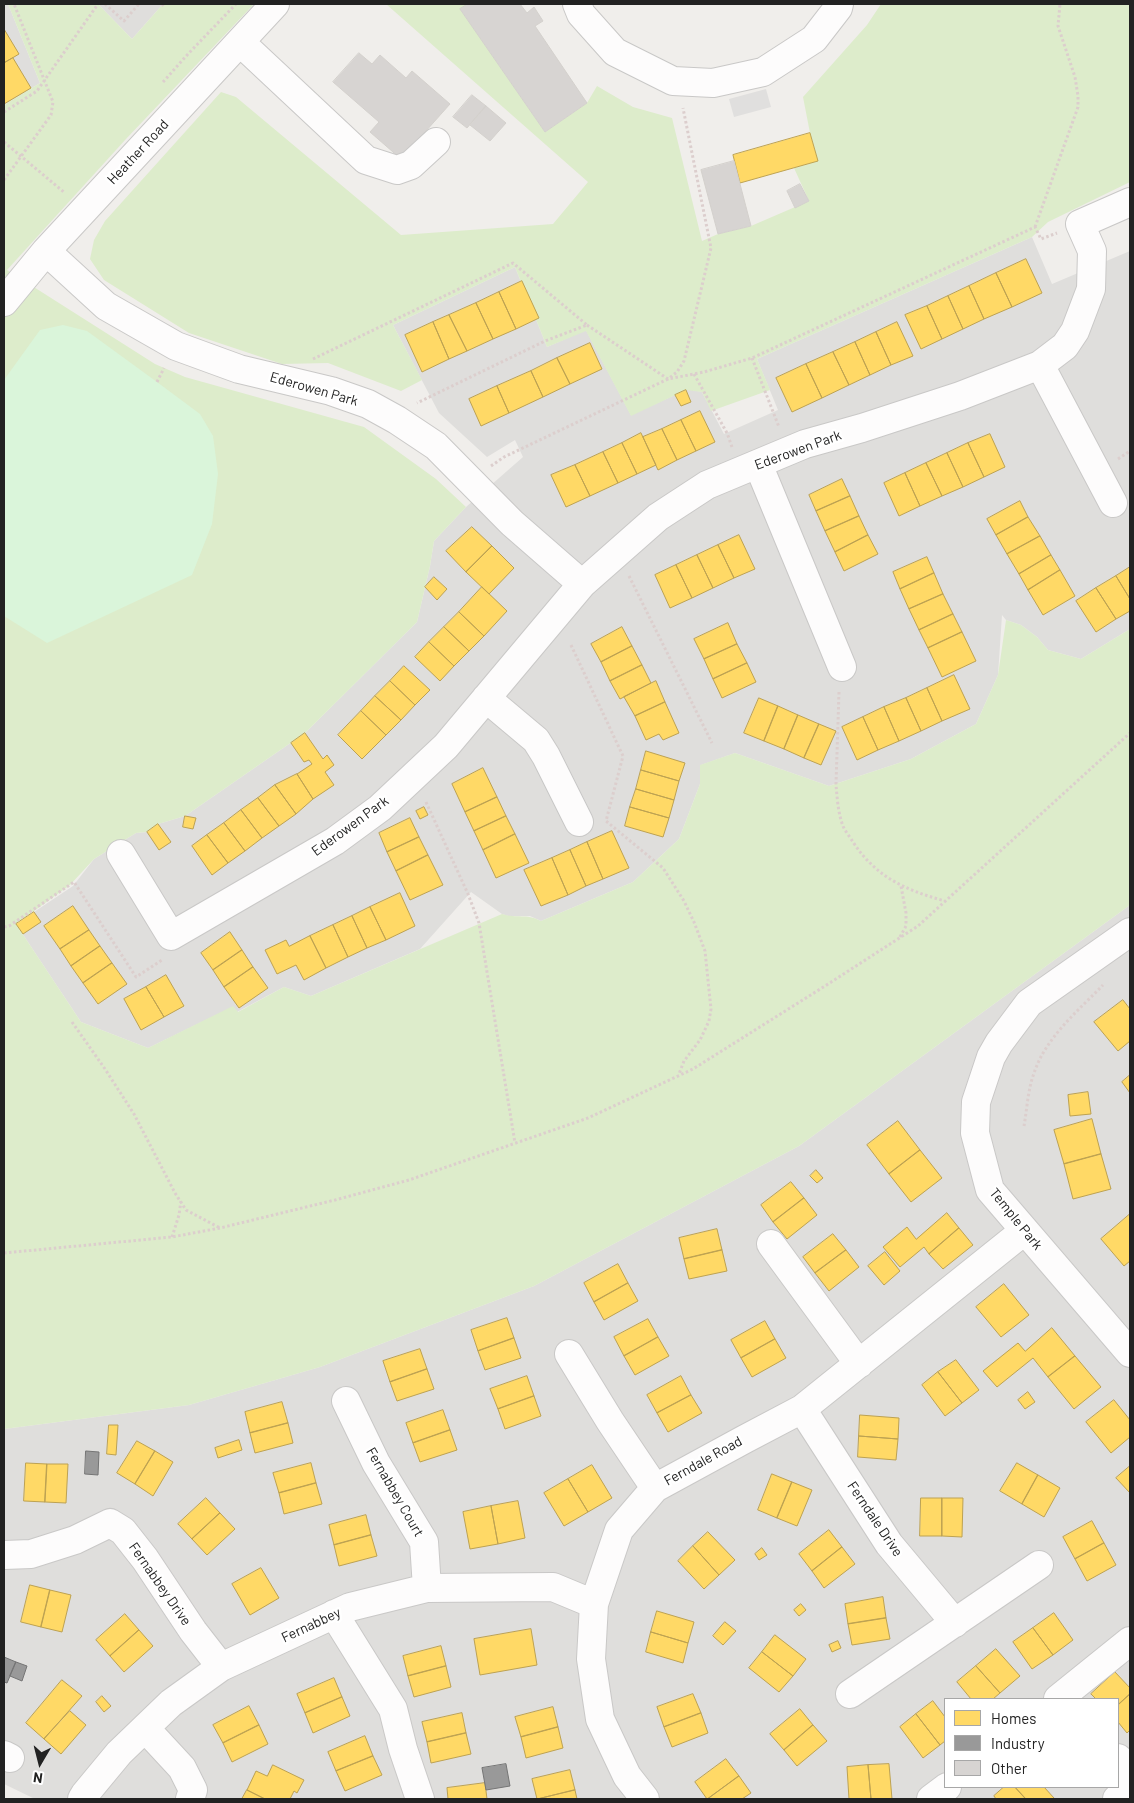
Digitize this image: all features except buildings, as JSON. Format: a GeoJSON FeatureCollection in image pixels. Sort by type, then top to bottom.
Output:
{"type":"FeatureCollection","features":[{"type":"Feature","properties":{"kind":"street","name":"Heather Road"},"geometry":{"type":"LineString","coordinates":[[4,302],[46,251],[275,4]]}},
{"type":"Feature","properties":{"kind":"street"},"geometry":{"type":"LineString","coordinates":[[577,4],[581,14],[615,52],[673,81],[713,83],[762,72],[814,39],[838,8],[839,4]]}},
{"type":"Feature","properties":{"kind":"street"},"geometry":{"type":"LineString","coordinates":[[240,42],[366,160],[397,170],[411,165],[436,142]]}},
{"type":"Feature","properties":{"kind":"street"},"geometry":{"type":"LineString","coordinates":[[1080,224],[1130,202]]}},
{"type":"Feature","properties":{"kind":"street","name":"Ederowen Park"},"geometry":{"type":"LineString","coordinates":[[121,854],[171,936],[335,841],[380,808],[446,746],[582,584],[658,517],[708,484],[805,444],[862,428],[960,396],[1040,365],[1065,346],[1074,332],[1091,289],[1092,252],[1080,224]]}},
{"type":"Feature","properties":{"kind":"street","name":"Ederowen Park"},"geometry":{"type":"LineString","coordinates":[[46,251],[106,306],[176,346],[238,369],[287,379],[331,391],[368,404],[397,420],[436,446],[512,523],[582,584]]}},
{"type":"Feature","properties":{"kind":"street"},"geometry":{"type":"LineString","coordinates":[[1040,365],[1112,503]]}},
{"type":"Feature","properties":{"kind":"street"},"geometry":{"type":"LineString","coordinates":[[750,467],[842,667]]}},
{"type":"Feature","properties":{"kind":"street"},"geometry":{"type":"LineString","coordinates":[[486,698],[536,740],[580,822]]}},
{"type":"Feature","properties":{"kind":"street","name":"Temple Park"},"geometry":{"type":"LineString","coordinates":[[1127,940],[1029,1003],[990,1057],[976,1102],[975,1133],[990,1190],[1130,1353]]}},
{"type":"Feature","properties":{"kind":"street","name":"Ferndale Road"},"geometry":{"type":"LineString","coordinates":[[645,1799],[627,1776],[600,1719],[591,1659],[594,1604],[619,1530],[655,1488],[802,1409],[1024,1230]]}},
{"type":"Feature","properties":{"kind":"street"},"geometry":{"type":"LineString","coordinates":[[771,1244],[859,1364]]}},
{"type":"Feature","properties":{"kind":"street"},"geometry":{"type":"LineString","coordinates":[[569,1354],[610,1421],[655,1488]]}},
{"type":"Feature","properties":{"kind":"street","name":"Fernabbey Court"},"geometry":{"type":"LineString","coordinates":[[346,1401],[376,1462],[424,1542],[427,1588]]}},
{"type":"Feature","properties":{"kind":"street","name":"Ferndale Drive"},"geometry":{"type":"LineString","coordinates":[[802,1409],[889,1544],[955,1623]]}},
{"type":"Feature","properties":{"kind":"street","name":"Fernabbey Drive"},"geometry":{"type":"LineString","coordinates":[[4,1555],[31,1554],[75,1540],[110,1523],[123,1531],[145,1559],[193,1631],[221,1666]]}},
{"type":"Feature","properties":{"kind":"street"},"geometry":{"type":"LineString","coordinates":[[850,1694],[1039,1565]]}},
{"type":"Feature","properties":{"kind":"street","name":"Fernabbey"},"geometry":{"type":"LineString","coordinates":[[82,1799],[119,1753],[171,1702],[221,1666],[350,1607],[427,1588],[553,1587],[594,1604]]}},
{"type":"Feature","properties":{"kind":"street"},"geometry":{"type":"LineString","coordinates":[[334,1614],[393,1709],[403,1749],[420,1799]]}},
{"type":"Feature","properties":{"kind":"street"},"geometry":{"type":"LineString","coordinates":[[1059,1698],[1130,1641]]}},
{"type":"Feature","properties":{"kind":"street"},"geometry":{"type":"LineString","coordinates":[[145,1728],[182,1768],[193,1790],[190,1799]]}},
{"type":"Feature","properties":{"kind":"street"},"geometry":{"type":"LineString","coordinates":[[1119,1759],[1130,1774]]}},
{"type":"Feature","properties":{"kind":"street"},"geometry":{"type":"LineString","coordinates":[[932,1799],[946,1788]]}},
{"type":"Feature","properties":{"kind":"street"},"geometry":{"type":"LineString","coordinates":[[1117,1799],[1130,1788]]}},
{"type":"Feature","properties":{"kind":"path"},"geometry":{"type":"LineString","coordinates":[[4,180],[51,115],[53,102],[14,4]]}},
{"type":"Feature","properties":{"kind":"path"},"geometry":{"type":"LineString","coordinates":[[4,112],[37,91],[98,4]]}},
{"type":"Feature","properties":{"kind":"path"},"geometry":{"type":"LineString","coordinates":[[105,4],[124,21],[139,4]]}},
{"type":"Feature","properties":{"kind":"path"},"geometry":{"type":"LineString","coordinates":[[162,4],[164,6],[166,4]]}},
{"type":"Feature","properties":{"kind":"path"},"geometry":{"type":"LineString","coordinates":[[287,379],[316,356],[513,263],[587,325],[668,379],[694,374],[752,358],[1035,227],[1078,107],[1075,78],[1058,26],[1060,4]]}},
{"type":"Feature","properties":{"kind":"path"},"geometry":{"type":"LineString","coordinates":[[470,481],[504,457],[668,379],[677,372],[684,361],[711,248],[678,82]]}},
{"type":"Feature","properties":{"kind":"path"},"geometry":{"type":"LineString","coordinates":[[4,142],[84,210]]}},
{"type":"Feature","properties":{"kind":"path"},"geometry":{"type":"LineString","coordinates":[[1035,227],[1041,239],[1080,224]]}},
{"type":"Feature","properties":{"kind":"path"},"geometry":{"type":"LineString","coordinates":[[397,420],[407,408],[430,396],[546,341],[587,325]]}},
{"type":"Feature","properties":{"kind":"path"},"geometry":{"type":"LineString","coordinates":[[752,358],[789,451]]}},
{"type":"Feature","properties":{"kind":"path"},"geometry":{"type":"LineString","coordinates":[[694,374],[727,433],[750,467]]}},
{"type":"Feature","properties":{"kind":"path"},"geometry":{"type":"LineString","coordinates":[[617,553],[712,743]]}},
{"type":"Feature","properties":{"kind":"path"},"geometry":{"type":"LineString","coordinates":[[572,645],[623,756],[606,821],[663,868],[684,901],[705,951],[710,1015],[700,1040],[684,1061],[679,1075]]}},
{"type":"Feature","properties":{"kind":"path"},"geometry":{"type":"LineString","coordinates":[[842,667],[839,692],[836,784],[843,827],[863,858],[888,879],[919,894],[945,901]]}},
{"type":"Feature","properties":{"kind":"path"},"geometry":{"type":"LineString","coordinates":[[4,1253],[172,1237],[220,1228],[409,1180],[588,1118],[693,1068],[801,1002],[918,926],[1130,733]]}},
{"type":"Feature","properties":{"kind":"path"},"geometry":{"type":"LineString","coordinates":[[413,777],[468,894],[479,923],[515,1143]]}},
{"type":"Feature","properties":{"kind":"path"},"geometry":{"type":"LineString","coordinates":[[4,927],[10,926],[74,882],[136,977],[168,956]]}},
{"type":"Feature","properties":{"kind":"path"},"geometry":{"type":"LineString","coordinates":[[900,937],[906,926],[901,886]]}},
{"type":"Feature","properties":{"kind":"path"},"geometry":{"type":"LineString","coordinates":[[1024,1126],[1034,1072],[1046,1048],[1066,1023],[1104,984]]}},
{"type":"Feature","properties":{"kind":"path"},"geometry":{"type":"LineString","coordinates":[[72,1022],[134,1114],[186,1210],[220,1228]]}},
{"type":"Feature","properties":{"kind":"path"},"geometry":{"type":"LineString","coordinates":[[172,1237],[181,1201]]}},
{"type":"Feature","properties":{"kind":"shaded area"},"geometry":{"type":"Polygon","coordinates":[[[4,4],[8,4],[40,83],[4,105],[4,4]]]}},
{"type":"Feature","properties":{"kind":"shaded area"},"geometry":{"type":"Polygon","coordinates":[[[98,4],[163,4],[132,39],[98,4]]]}},
{"type":"Feature","properties":{"kind":"shaded area"},"geometry":{"type":"Polygon","coordinates":[[[766,89],[771,107],[734,117],[729,99],[766,89]]]}},
{"type":"Feature","properties":{"kind":"shaded area"},"geometry":{"type":"Polygon","coordinates":[[[1032,237],[1052,284],[1130,251],[1130,629],[1081,659],[1048,650],[1037,637],[1021,625],[1006,620],[1002,615],[998,675],[976,724],[911,759],[829,786],[735,753],[701,765],[700,784],[679,839],[633,882],[541,921],[530,916],[508,916],[502,914],[471,892],[420,949],[311,996],[284,987],[237,1012],[233,1007],[148,1048],[81,1022],[16,924],[73,886],[94,859],[136,833],[147,832],[158,824],[185,816],[305,733],[417,622],[434,541],[466,507],[523,457],[515,440],[487,457],[439,413],[393,325],[515,267],[547,347],[586,330],[631,415],[688,389],[702,392],[724,434],[778,410],[757,359],[1032,237]]]}},
{"type":"Feature","properties":{"kind":"shaded area"},"geometry":{"type":"Polygon","coordinates":[[[1130,905],[1130,1799],[35,1799],[4,1784],[4,1429],[189,1405],[320,1367],[534,1286],[799,1146],[1130,905]]]}},
{"type":"Feature","properties":{"kind":"green space"},"geometry":{"type":"Polygon","coordinates":[[[8,4],[98,4],[132,39],[163,4],[254,4],[126,139],[7,270],[155,364],[185,377],[364,427],[436,479],[466,507],[434,541],[417,622],[305,733],[185,816],[158,824],[147,832],[136,833],[94,859],[70,885],[16,924],[81,1022],[148,1048],[233,1006],[238,1012],[284,987],[311,996],[502,914],[530,917],[541,921],[633,882],[679,839],[700,784],[700,765],[735,753],[829,786],[911,759],[976,724],[998,675],[1006,620],[1021,625],[1037,637],[1048,650],[1081,659],[1130,629],[1130,905],[799,1146],[534,1286],[320,1367],[189,1405],[4,1429],[4,105],[40,83],[8,4]]]}},
{"type":"Feature","properties":{"kind":"green space"},"geometry":{"type":"Polygon","coordinates":[[[386,4],[468,4],[461,10],[545,132],[587,103],[597,86],[633,107],[672,118],[702,241],[718,234],[751,226],[809,201],[794,168],[818,161],[803,97],[867,25],[881,4],[1130,4],[1130,182],[1048,222],[1032,237],[757,359],[770,390],[711,411],[702,392],[686,390],[631,416],[586,331],[547,347],[515,267],[393,325],[422,380],[401,391],[328,363],[282,364],[189,333],[104,280],[90,259],[94,240],[105,221],[221,92],[236,97],[401,235],[553,224],[588,182],[386,4]]]}},
{"type":"Feature","properties":{"kind":"green space"},"geometry":{"type":"Polygon","coordinates":[[[63,325],[87,331],[200,414],[213,436],[218,474],[212,524],[192,575],[47,643],[4,616],[4,380],[40,330],[63,325]]]}}]}
